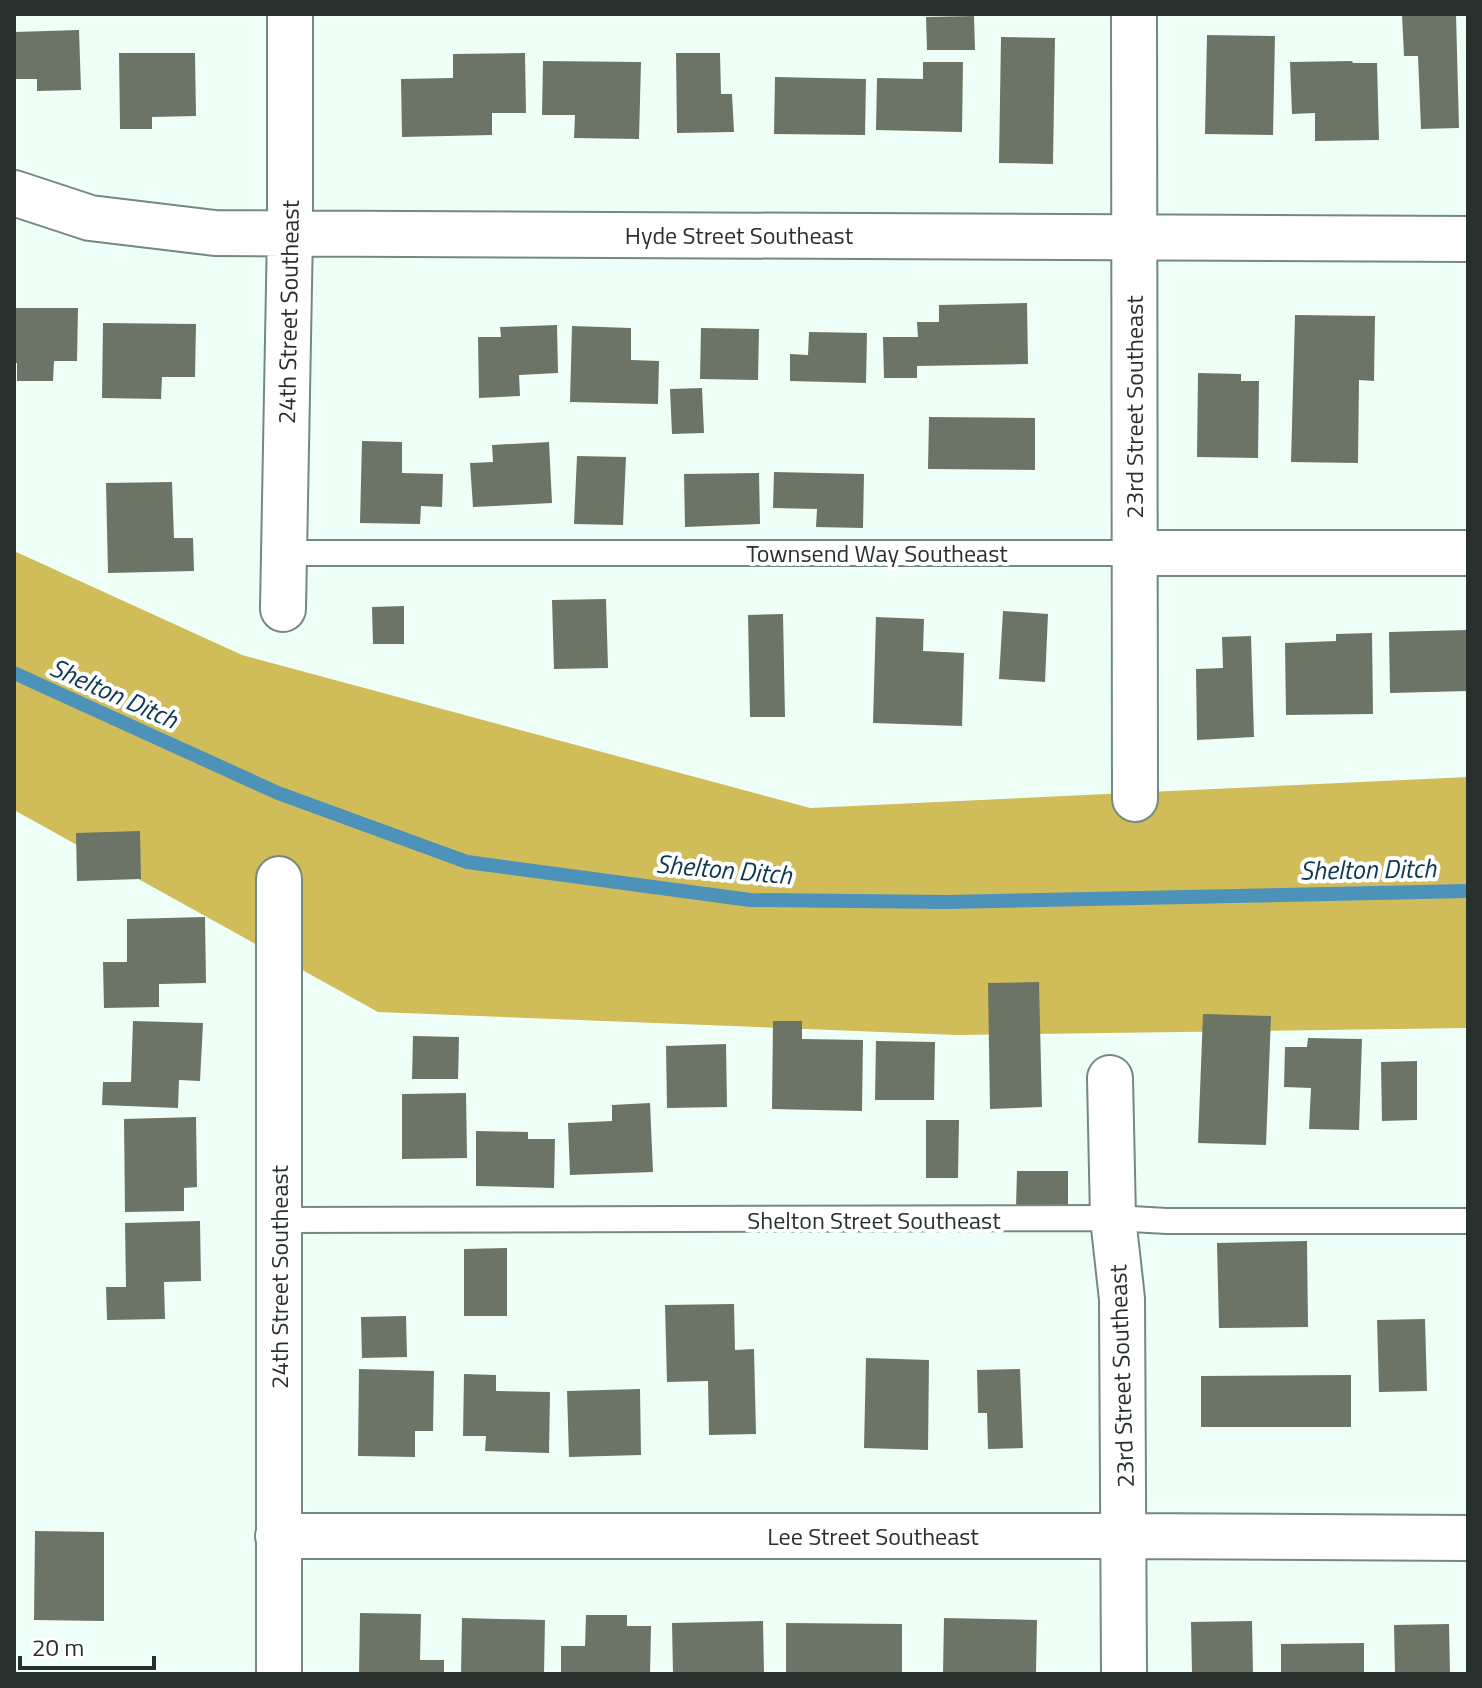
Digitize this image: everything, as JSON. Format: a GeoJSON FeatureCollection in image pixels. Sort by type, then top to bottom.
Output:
{"type":"FeatureCollection","features":[{"type":"Feature","properties":{"kind":"street","name":"24th Street Southeast"},"geometry":{"type":"LineString","coordinates":[[283,609],[290,232],[290,14]]}},
{"type":"Feature","properties":{"kind":"street","name":"23rd Street Southeast"},"geometry":{"type":"LineString","coordinates":[[1134,14],[1135,799]]}},
{"type":"Feature","properties":{"kind":"street","name":"Hyde Street Southeast"},"geometry":{"type":"LineString","coordinates":[[14,193],[90,218],[215,233],[1468,239]]}},
{"type":"Feature","properties":{"kind":"street","name":"Townsend Way Southeast"},"geometry":{"type":"LineString","coordinates":[[1135,553],[1468,553]]}},
{"type":"Feature","properties":{"kind":"street","name":"24th Street Southeast"},"geometry":{"type":"LineString","coordinates":[[279,879],[279,1674]]}},
{"type":"Feature","properties":{"kind":"street","name":"23rd Street Southeast"},"geometry":{"type":"LineString","coordinates":[[1110,1078],[1113,1218],[1122,1299],[1124,1674]]}},
{"type":"Feature","properties":{"kind":"street","name":"Lee Street Southeast"},"geometry":{"type":"LineString","coordinates":[[278,1536],[1468,1538]]}},
{"type":"Feature","properties":{"kind":"lane","name":"Townsend Way Southeast"},"geometry":{"type":"LineString","coordinates":[[285,553],[1135,553]]}},
{"type":"Feature","properties":{"kind":"lane","name":"Shelton Street Southeast"},"geometry":{"type":"LineString","coordinates":[[280,1220],[1113,1218],[1167,1221],[1468,1221]]}},
{"type":"Feature","properties":{"kind":"shaded area"},"geometry":{"type":"Polygon","coordinates":[[[14,551],[242,655],[810,808],[1468,777],[1468,1028],[957,1035],[378,1012],[14,810],[14,551]]]}},
{"type":"Feature","properties":{"kind":"building"},"geometry":{"type":"Polygon","coordinates":[[[1402,14],[1456,14],[1459,128],[1421,129],[1418,56],[1404,56],[1402,14]]]}},
{"type":"Feature","properties":{"kind":"building"},"geometry":{"type":"Polygon","coordinates":[[[974,16],[975,50],[927,50],[926,17],[974,16]]]}},
{"type":"Feature","properties":{"kind":"building"},"geometry":{"type":"Polygon","coordinates":[[[79,30],[81,90],[37,91],[37,79],[14,79],[14,32],[79,30]]]}},
{"type":"Feature","properties":{"kind":"building"},"geometry":{"type":"Polygon","coordinates":[[[1207,35],[1275,36],[1273,135],[1205,134],[1207,35]]]}},
{"type":"Feature","properties":{"kind":"building"},"geometry":{"type":"Polygon","coordinates":[[[1001,37],[1055,38],[1053,164],[999,163],[1001,37]]]}},
{"type":"Feature","properties":{"kind":"building"},"geometry":{"type":"Polygon","coordinates":[[[119,53],[195,53],[196,116],[152,117],[152,129],[120,129],[119,53]]]}},
{"type":"Feature","properties":{"kind":"building"},"geometry":{"type":"Polygon","coordinates":[[[525,53],[526,113],[492,113],[492,135],[402,137],[401,79],[453,78],[453,54],[525,53]]]}},
{"type":"Feature","properties":{"kind":"building"},"geometry":{"type":"Polygon","coordinates":[[[676,53],[720,53],[721,94],[732,94],[734,132],[677,133],[676,53]]]}},
{"type":"Feature","properties":{"kind":"building"},"geometry":{"type":"Polygon","coordinates":[[[543,61],[641,62],[639,139],[574,138],[575,115],[542,115],[543,61]]]}},
{"type":"Feature","properties":{"kind":"building"},"geometry":{"type":"Polygon","coordinates":[[[923,62],[963,62],[962,132],[876,130],[877,78],[923,79],[923,62]]]}},
{"type":"Feature","properties":{"kind":"building"},"geometry":{"type":"Polygon","coordinates":[[[1290,62],[1377,63],[1379,140],[1315,141],[1315,113],[1292,114],[1290,62]]]}},
{"type":"Feature","properties":{"kind":"building"},"geometry":{"type":"Polygon","coordinates":[[[775,77],[866,79],[865,135],[774,134],[775,77]]]}},
{"type":"Feature","properties":{"kind":"building"},"geometry":{"type":"Polygon","coordinates":[[[1027,303],[1028,364],[917,366],[917,378],[884,378],[883,337],[918,337],[917,322],[939,322],[939,305],[1027,303]]]}},
{"type":"Feature","properties":{"kind":"building"},"geometry":{"type":"Polygon","coordinates":[[[14,308],[78,308],[77,361],[54,361],[53,381],[17,381],[14,308]]]}},
{"type":"Feature","properties":{"kind":"building"},"geometry":{"type":"Polygon","coordinates":[[[1295,315],[1375,316],[1374,381],[1359,380],[1358,463],[1291,462],[1295,315]]]}},
{"type":"Feature","properties":{"kind":"building"},"geometry":{"type":"Polygon","coordinates":[[[103,323],[196,324],[195,377],[162,377],[161,399],[102,398],[103,323]]]}},
{"type":"Feature","properties":{"kind":"building"},"geometry":{"type":"Polygon","coordinates":[[[557,325],[558,373],[519,375],[520,396],[479,398],[478,337],[501,337],[500,327],[557,325]]]}},
{"type":"Feature","properties":{"kind":"building"},"geometry":{"type":"Polygon","coordinates":[[[572,326],[631,328],[631,360],[659,361],[658,404],[570,402],[572,326]]]}},
{"type":"Feature","properties":{"kind":"building"},"geometry":{"type":"Polygon","coordinates":[[[701,328],[759,329],[758,380],[700,379],[701,328]]]}},
{"type":"Feature","properties":{"kind":"building"},"geometry":{"type":"Polygon","coordinates":[[[809,332],[867,333],[866,383],[790,381],[790,354],[808,355],[809,332]]]}},
{"type":"Feature","properties":{"kind":"building"},"geometry":{"type":"Polygon","coordinates":[[[1198,373],[1241,374],[1241,381],[1259,381],[1258,458],[1197,457],[1198,373]]]}},
{"type":"Feature","properties":{"kind":"building"},"geometry":{"type":"Polygon","coordinates":[[[702,388],[704,433],[672,434],[670,389],[702,388]]]}},
{"type":"Feature","properties":{"kind":"building"},"geometry":{"type":"Polygon","coordinates":[[[929,417],[1035,418],[1035,470],[928,469],[929,417]]]}},
{"type":"Feature","properties":{"kind":"building"},"geometry":{"type":"Polygon","coordinates":[[[362,441],[402,442],[402,473],[443,474],[442,507],[421,506],[420,524],[360,523],[362,441]]]}},
{"type":"Feature","properties":{"kind":"building"},"geometry":{"type":"Polygon","coordinates":[[[549,442],[552,503],[473,507],[470,463],[493,462],[492,445],[549,442]]]}},
{"type":"Feature","properties":{"kind":"building"},"geometry":{"type":"Polygon","coordinates":[[[577,456],[626,457],[623,525],[574,524],[577,456]]]}},
{"type":"Feature","properties":{"kind":"building"},"geometry":{"type":"Polygon","coordinates":[[[774,472],[864,474],[863,528],[816,527],[817,509],[773,508],[774,472]]]}},
{"type":"Feature","properties":{"kind":"building"},"geometry":{"type":"Polygon","coordinates":[[[759,473],[760,524],[685,527],[684,474],[759,473]]]}},
{"type":"Feature","properties":{"kind":"building"},"geometry":{"type":"Polygon","coordinates":[[[172,482],[174,538],[193,538],[194,571],[108,573],[106,483],[172,482]]]}},
{"type":"Feature","properties":{"kind":"building"},"geometry":{"type":"Polygon","coordinates":[[[606,599],[608,668],[554,669],[552,600],[606,599]]]}},
{"type":"Feature","properties":{"kind":"building"},"geometry":{"type":"Polygon","coordinates":[[[404,606],[404,644],[373,644],[372,607],[404,606]]]}},
{"type":"Feature","properties":{"kind":"building"},"geometry":{"type":"Polygon","coordinates":[[[1003,611],[1048,614],[1045,682],[999,679],[1003,611]]]}},
{"type":"Feature","properties":{"kind":"building"},"geometry":{"type":"Polygon","coordinates":[[[783,614],[785,717],[750,717],[748,615],[783,614]]]}},
{"type":"Feature","properties":{"kind":"building"},"geometry":{"type":"Polygon","coordinates":[[[876,617],[924,619],[923,651],[964,653],[962,726],[873,723],[876,617]]]}},
{"type":"Feature","properties":{"kind":"building"},"geometry":{"type":"Polygon","coordinates":[[[1468,630],[1468,691],[1390,693],[1389,632],[1468,630]]]}},
{"type":"Feature","properties":{"kind":"building"},"geometry":{"type":"Polygon","coordinates":[[[1372,633],[1373,714],[1286,715],[1285,643],[1336,641],[1336,634],[1372,633]]]}},
{"type":"Feature","properties":{"kind":"building"},"geometry":{"type":"Polygon","coordinates":[[[1251,636],[1254,737],[1197,740],[1196,669],[1223,668],[1222,637],[1251,636]]]}},
{"type":"Feature","properties":{"kind":"building"},"geometry":{"type":"Polygon","coordinates":[[[140,831],[141,879],[77,881],[76,833],[140,831]]]}},
{"type":"Feature","properties":{"kind":"building"},"geometry":{"type":"Polygon","coordinates":[[[205,917],[206,983],[159,984],[159,1007],[104,1008],[103,962],[127,962],[127,919],[205,917]]]}},
{"type":"Feature","properties":{"kind":"building"},"geometry":{"type":"Polygon","coordinates":[[[1039,982],[1042,1107],[990,1109],[988,983],[1039,982]]]}},
{"type":"Feature","properties":{"kind":"building"},"geometry":{"type":"Polygon","coordinates":[[[1203,1014],[1271,1016],[1266,1145],[1198,1143],[1203,1014]]]}},
{"type":"Feature","properties":{"kind":"building"},"geometry":{"type":"Polygon","coordinates":[[[133,1021],[203,1023],[200,1081],[179,1080],[178,1108],[102,1105],[103,1082],[131,1082],[133,1021]]]}},
{"type":"Feature","properties":{"kind":"building"},"geometry":{"type":"Polygon","coordinates":[[[773,1021],[802,1021],[802,1039],[863,1040],[862,1111],[772,1109],[773,1021]]]}},
{"type":"Feature","properties":{"kind":"building"},"geometry":{"type":"Polygon","coordinates":[[[413,1036],[459,1037],[458,1079],[412,1079],[413,1036]]]}},
{"type":"Feature","properties":{"kind":"building"},"geometry":{"type":"Polygon","coordinates":[[[1308,1038],[1362,1039],[1359,1130],[1309,1129],[1311,1088],[1284,1087],[1285,1047],[1307,1047],[1308,1038]]]}},
{"type":"Feature","properties":{"kind":"building"},"geometry":{"type":"Polygon","coordinates":[[[876,1041],[935,1042],[934,1100],[875,1100],[876,1041]]]}},
{"type":"Feature","properties":{"kind":"building"},"geometry":{"type":"Polygon","coordinates":[[[726,1044],[727,1107],[667,1108],[666,1046],[726,1044]]]}},
{"type":"Feature","properties":{"kind":"building"},"geometry":{"type":"Polygon","coordinates":[[[1417,1061],[1417,1120],[1382,1121],[1381,1062],[1417,1061]]]}},
{"type":"Feature","properties":{"kind":"building"},"geometry":{"type":"Polygon","coordinates":[[[466,1093],[467,1158],[402,1159],[402,1094],[466,1093]]]}},
{"type":"Feature","properties":{"kind":"building"},"geometry":{"type":"Polygon","coordinates":[[[650,1103],[653,1172],[570,1175],[568,1123],[612,1121],[612,1105],[650,1103]]]}},
{"type":"Feature","properties":{"kind":"building"},"geometry":{"type":"Polygon","coordinates":[[[196,1117],[197,1187],[184,1188],[184,1211],[125,1212],[124,1119],[196,1117]]]}},
{"type":"Feature","properties":{"kind":"building"},"geometry":{"type":"Polygon","coordinates":[[[926,1120],[959,1120],[958,1178],[926,1178],[926,1120]]]}},
{"type":"Feature","properties":{"kind":"building"},"geometry":{"type":"Polygon","coordinates":[[[476,1131],[528,1132],[528,1139],[555,1139],[554,1188],[476,1186],[476,1131]]]}},
{"type":"Feature","properties":{"kind":"building"},"geometry":{"type":"Polygon","coordinates":[[[1017,1171],[1068,1171],[1068,1208],[1016,1208],[1017,1171]]]}},
{"type":"Feature","properties":{"kind":"building"},"geometry":{"type":"Polygon","coordinates":[[[200,1221],[201,1281],[164,1282],[165,1319],[107,1320],[106,1287],[126,1287],[125,1223],[200,1221]]]}},
{"type":"Feature","properties":{"kind":"building"},"geometry":{"type":"Polygon","coordinates":[[[1307,1241],[1308,1327],[1219,1328],[1217,1243],[1307,1241]]]}},
{"type":"Feature","properties":{"kind":"building"},"geometry":{"type":"Polygon","coordinates":[[[507,1248],[507,1316],[464,1316],[464,1249],[507,1248]]]}},
{"type":"Feature","properties":{"kind":"building"},"geometry":{"type":"Polygon","coordinates":[[[734,1304],[735,1350],[754,1349],[756,1434],[709,1435],[708,1381],[667,1382],[665,1305],[734,1304]]]}},
{"type":"Feature","properties":{"kind":"building"},"geometry":{"type":"Polygon","coordinates":[[[406,1316],[407,1357],[362,1358],[361,1317],[406,1316]]]}},
{"type":"Feature","properties":{"kind":"building"},"geometry":{"type":"Polygon","coordinates":[[[1425,1319],[1427,1391],[1379,1392],[1377,1320],[1425,1319]]]}},
{"type":"Feature","properties":{"kind":"building"},"geometry":{"type":"Polygon","coordinates":[[[866,1358],[929,1360],[928,1450],[864,1448],[866,1358]]]}},
{"type":"Feature","properties":{"kind":"building"},"geometry":{"type":"Polygon","coordinates":[[[359,1369],[434,1371],[433,1431],[415,1431],[415,1457],[358,1456],[359,1369]]]}},
{"type":"Feature","properties":{"kind":"building"},"geometry":{"type":"Polygon","coordinates":[[[1020,1369],[1023,1448],[988,1449],[987,1413],[978,1413],[977,1370],[1020,1369]]]}},
{"type":"Feature","properties":{"kind":"building"},"geometry":{"type":"Polygon","coordinates":[[[464,1374],[496,1375],[496,1391],[550,1392],[549,1453],[485,1451],[486,1436],[463,1436],[464,1374]]]}},
{"type":"Feature","properties":{"kind":"building"},"geometry":{"type":"Polygon","coordinates":[[[1351,1375],[1351,1427],[1201,1427],[1201,1376],[1351,1375]]]}},
{"type":"Feature","properties":{"kind":"building"},"geometry":{"type":"Polygon","coordinates":[[[640,1389],[641,1455],[569,1457],[567,1391],[640,1389]]]}},
{"type":"Feature","properties":{"kind":"building"},"geometry":{"type":"Polygon","coordinates":[[[35,1531],[104,1532],[104,1621],[34,1620],[35,1531]]]}},
{"type":"Feature","properties":{"kind":"building"},"geometry":{"type":"Polygon","coordinates":[[[360,1613],[421,1614],[420,1660],[444,1660],[444,1674],[359,1674],[360,1613]]]}},
{"type":"Feature","properties":{"kind":"building"},"geometry":{"type":"Polygon","coordinates":[[[586,1615],[627,1615],[627,1626],[651,1626],[650,1674],[561,1674],[561,1646],[585,1646],[586,1615]]]}},
{"type":"Feature","properties":{"kind":"building"},"geometry":{"type":"Polygon","coordinates":[[[462,1618],[545,1620],[544,1674],[461,1674],[462,1618]]]}},
{"type":"Feature","properties":{"kind":"building"},"geometry":{"type":"Polygon","coordinates":[[[944,1618],[1037,1620],[1036,1674],[943,1674],[944,1618]]]}},
{"type":"Feature","properties":{"kind":"building"},"geometry":{"type":"Polygon","coordinates":[[[763,1621],[764,1674],[673,1674],[672,1623],[763,1621]]]}},
{"type":"Feature","properties":{"kind":"building"},"geometry":{"type":"Polygon","coordinates":[[[1252,1621],[1253,1674],[1192,1674],[1191,1622],[1252,1621]]]}},
{"type":"Feature","properties":{"kind":"building"},"geometry":{"type":"Polygon","coordinates":[[[786,1623],[902,1624],[902,1674],[786,1674],[786,1623]]]}},
{"type":"Feature","properties":{"kind":"building"},"geometry":{"type":"Polygon","coordinates":[[[1449,1624],[1450,1674],[1395,1674],[1394,1625],[1449,1624]]]}},
{"type":"Feature","properties":{"kind":"building"},"geometry":{"type":"Polygon","coordinates":[[[1364,1643],[1364,1674],[1281,1674],[1281,1644],[1364,1643]]]}},
{"type":"Feature","properties":{"kind":"waterway","name":"Shelton Ditch"},"geometry":{"type":"LineString","coordinates":[[14,673],[278,793],[467,862],[750,900],[947,902],[1468,891]]}}]}
